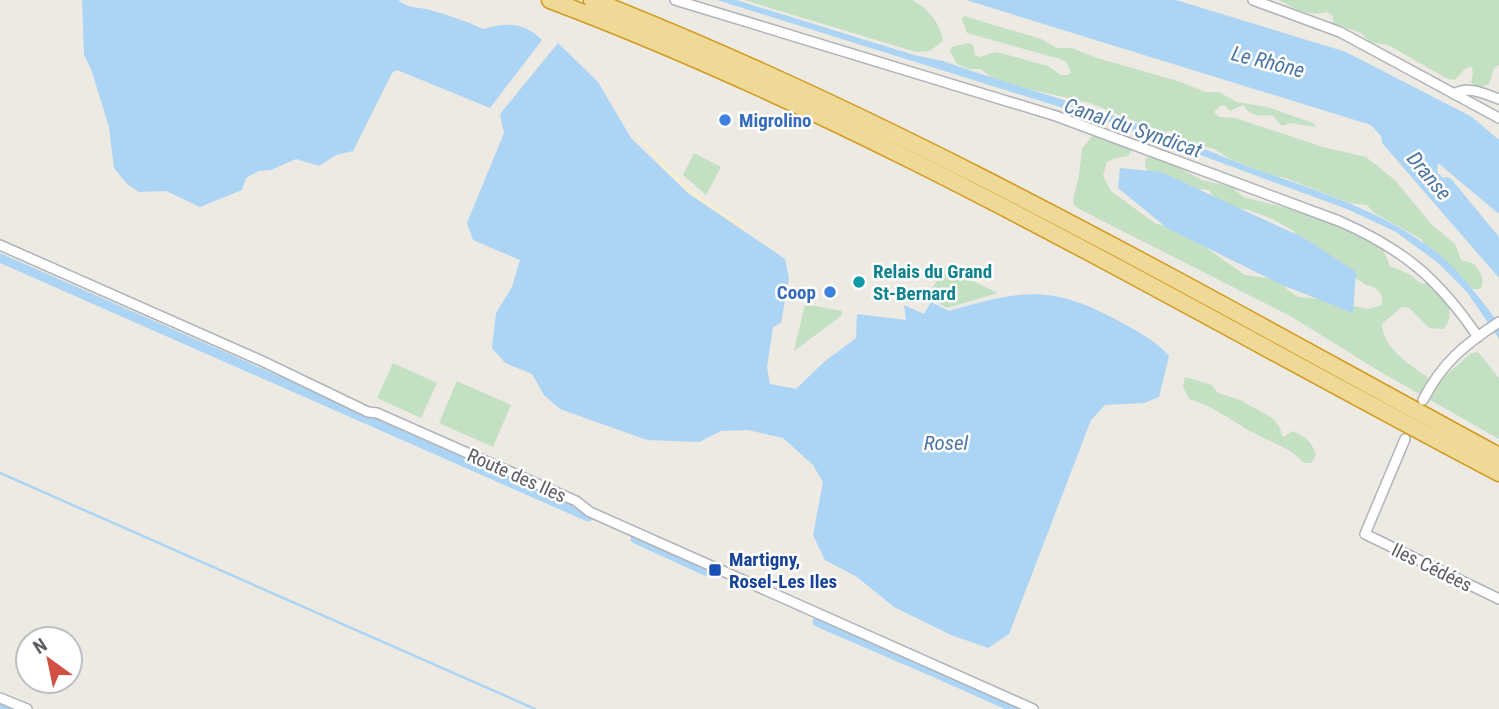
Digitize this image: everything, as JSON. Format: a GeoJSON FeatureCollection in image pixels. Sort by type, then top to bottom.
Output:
{"type":"FeatureCollection","features":[{"type":"Feature","properties":{"kind":"highway"},"geometry":{"type":"LineString","coordinates":[[550,0],[739,77],[909,158],[1074,243],[1499,473]]}},
{"type":"Feature","properties":{"kind":"highway"},"geometry":{"type":"LineString","coordinates":[[592,0],[770,75],[969,171],[1499,456]]}},
{"type":"Feature","properties":{"kind":"street"},"geometry":{"type":"LineString","coordinates":[[675,0],[1056,116],[1339,221],[1373,236],[1403,254],[1432,281],[1480,335]]}},
{"type":"Feature","properties":{"kind":"street"},"geometry":{"type":"LineString","coordinates":[[1253,0],[1340,32],[1499,118]]}},
{"type":"Feature","properties":{"kind":"street"},"geometry":{"type":"LineString","coordinates":[[1454,94],[1461,90],[1473,91],[1499,99]]}},
{"type":"Feature","properties":{"kind":"street","name":"Route des Iles"},"geometry":{"type":"LineString","coordinates":[[0,246],[262,361],[368,412],[377,413],[576,501],[590,512],[1033,709]]}},
{"type":"Feature","properties":{"kind":"street"},"geometry":{"type":"LineString","coordinates":[[1423,400],[1444,365],[1499,322]]}},
{"type":"Feature","properties":{"kind":"street","name":"Iles Cédées"},"geometry":{"type":"LineString","coordinates":[[1405,439],[1365,534],[1499,599]]}},
{"type":"Feature","properties":{"kind":"street"},"geometry":{"type":"LineString","coordinates":[[0,698],[27,709]]}},
{"type":"Feature","properties":{"kind":"green space"},"geometry":{"type":"Polygon","coordinates":[[[744,0],[912,0],[932,17],[943,41],[930,51],[916,52],[744,0]]]}},
{"type":"Feature","properties":{"kind":"green space"},"geometry":{"type":"Polygon","coordinates":[[[1279,0],[1499,0],[1499,65],[1494,68],[1489,84],[1477,89],[1471,82],[1471,66],[1455,80],[1448,79],[1388,45],[1370,42],[1361,33],[1333,23],[1333,16],[1327,12],[1308,13],[1279,0]]]}},
{"type":"Feature","properties":{"kind":"green space"},"geometry":{"type":"Polygon","coordinates":[[[964,16],[1041,39],[1057,48],[1072,48],[1205,92],[1219,92],[1237,102],[1267,107],[1313,123],[1316,127],[1290,123],[1282,126],[1272,115],[1256,115],[1243,105],[1230,111],[1224,105],[1214,112],[1219,117],[1235,118],[1323,147],[1366,157],[1395,180],[1431,224],[1455,244],[1461,260],[1474,264],[1480,273],[1482,286],[1480,289],[1470,289],[1421,239],[1374,213],[1367,205],[1350,203],[1273,176],[1232,160],[1214,149],[1186,141],[1174,131],[1161,132],[1090,103],[1019,87],[991,77],[981,69],[969,69],[957,64],[950,51],[952,47],[968,43],[973,45],[975,55],[980,57],[995,52],[1048,66],[1061,75],[1071,72],[1066,62],[1060,59],[967,33],[962,19],[964,16]]]}},
{"type":"Feature","properties":{"kind":"green space"},"geometry":{"type":"Polygon","coordinates":[[[1102,128],[1123,137],[1133,148],[1128,156],[1107,162],[1103,176],[1111,191],[1156,224],[1168,226],[1192,238],[1245,275],[1283,279],[1287,290],[1299,297],[1368,309],[1382,305],[1381,294],[1376,289],[1308,247],[1292,230],[1248,210],[1218,204],[1209,190],[1149,173],[1145,159],[1154,155],[1202,180],[1232,187],[1243,197],[1302,212],[1346,219],[1383,249],[1390,266],[1409,274],[1422,284],[1440,282],[1450,313],[1443,329],[1429,328],[1409,308],[1402,307],[1382,324],[1384,334],[1388,343],[1402,358],[1436,384],[1471,353],[1478,352],[1499,378],[1499,439],[1379,371],[1292,317],[1079,209],[1074,205],[1073,199],[1082,149],[1102,128]]]}},
{"type":"Feature","properties":{"kind":"green space"},"geometry":{"type":"Polygon","coordinates":[[[694,153],[721,167],[706,195],[683,175],[694,153]]]}},
{"type":"Feature","properties":{"kind":"green space"},"geometry":{"type":"Polygon","coordinates":[[[944,267],[998,293],[947,308],[928,297],[944,267]]]}},
{"type":"Feature","properties":{"kind":"green space"},"geometry":{"type":"Polygon","coordinates":[[[805,304],[842,311],[842,315],[794,351],[805,304]]]}},
{"type":"Feature","properties":{"kind":"green space"},"geometry":{"type":"Polygon","coordinates":[[[393,363],[437,383],[421,418],[377,398],[393,363]]]}},
{"type":"Feature","properties":{"kind":"green space"},"geometry":{"type":"Polygon","coordinates":[[[1185,377],[1212,385],[1218,393],[1240,400],[1272,418],[1283,437],[1293,431],[1304,438],[1316,455],[1311,463],[1304,463],[1286,449],[1214,409],[1189,399],[1183,387],[1185,377]]]}},
{"type":"Feature","properties":{"kind":"green space"},"geometry":{"type":"Polygon","coordinates":[[[457,381],[511,405],[493,447],[439,423],[457,381]]]}},
{"type":"Feature","properties":{"kind":"sand"},"geometry":{"type":"Polygon","coordinates":[[[634,133],[689,188],[746,227],[744,231],[688,193],[634,133]]]}},
{"type":"Feature","properties":{"kind":"water"},"geometry":{"type":"Polygon","coordinates":[[[82,0],[398,0],[409,6],[443,14],[483,29],[515,25],[529,30],[542,40],[490,108],[397,70],[392,73],[353,151],[336,155],[319,166],[296,159],[271,170],[259,171],[246,178],[242,190],[200,207],[166,191],[139,192],[127,184],[114,168],[109,127],[84,55],[82,0]]]}},
{"type":"Feature","properties":{"kind":"water","name":"Canal du Syndicat"},"geometry":{"type":"Polygon","coordinates":[[[717,0],[736,0],[1110,114],[1346,202],[1415,237],[1445,260],[1499,323],[1499,339],[1467,292],[1437,262],[1396,232],[1347,209],[1127,128],[717,0]]]}},
{"type":"Feature","properties":{"kind":"water"},"geometry":{"type":"Polygon","coordinates":[[[966,0],[1176,0],[1346,52],[1472,117],[1499,140],[1499,214],[1438,163],[1437,172],[1443,178],[1452,180],[1499,237],[1499,278],[1382,143],[1381,136],[1371,125],[966,0]]]}},
{"type":"Feature","properties":{"kind":"water","name":"Rosel"},"geometry":{"type":"Polygon","coordinates":[[[558,43],[598,82],[631,138],[688,193],[785,259],[789,278],[781,323],[773,327],[767,367],[770,384],[796,389],[824,362],[856,338],[857,314],[906,320],[904,305],[924,314],[931,302],[949,311],[1020,295],[1039,294],[1078,302],[1138,332],[1169,356],[1159,397],[1144,403],[1105,405],[1091,420],[1009,634],[988,648],[951,635],[894,607],[857,577],[825,560],[813,535],[823,482],[813,465],[783,438],[748,430],[721,431],[699,442],[647,440],[560,409],[544,395],[532,374],[505,363],[492,348],[496,313],[512,287],[520,260],[473,240],[467,223],[504,133],[500,114],[558,43]]]}},
{"type":"Feature","properties":{"kind":"water"},"geometry":{"type":"Polygon","coordinates":[[[1120,168],[1161,172],[1306,239],[1356,272],[1353,313],[1280,284],[1167,228],[1118,188],[1120,168]]]}},
{"type":"Feature","properties":{"kind":"waterway"},"geometry":{"type":"LineString","coordinates":[[0,258],[588,517]]}},
{"type":"Feature","properties":{"kind":"waterway"},"geometry":{"type":"LineString","coordinates":[[0,473],[535,709]]}},
{"type":"Feature","properties":{"kind":"waterway"},"geometry":{"type":"LineString","coordinates":[[635,539],[705,571]]}},
{"type":"Feature","properties":{"kind":"waterway"},"geometry":{"type":"LineString","coordinates":[[817,622],[933,672]]}},
{"type":"Feature","properties":{"kind":"waterway"},"geometry":{"type":"LineString","coordinates":[[937,674],[1016,709]]}},
{"type":"Feature","properties":{"kind":"waterway"},"geometry":{"type":"LineString","coordinates":[[0,706],[7,709]]}},
{"type":"Feature","properties":{"kind":"place","name":"Migrolino"},"geometry":{"type":"Point","coordinates":[725,120]}},
{"type":"Feature","properties":{"kind":"place","name":"Relais du Grand St-Bernard"},"geometry":{"type":"Point","coordinates":[859,282]}},
{"type":"Feature","properties":{"kind":"place","name":"Coop"},"geometry":{"type":"Point","coordinates":[830,292]}},
{"type":"Feature","properties":{"kind":"place","name":"Martigny, Rosel-Les Iles"},"geometry":{"type":"Point","coordinates":[715,570]}},
{"type":"Feature","properties":{"kind":"water label","name":"Le Rhône"},"geometry":{"type":"Point","coordinates":[1268,62]}},
{"type":"Feature","properties":{"kind":"water label","name":"Dranse"},"geometry":{"type":"Point","coordinates":[1429,176]}}]}
